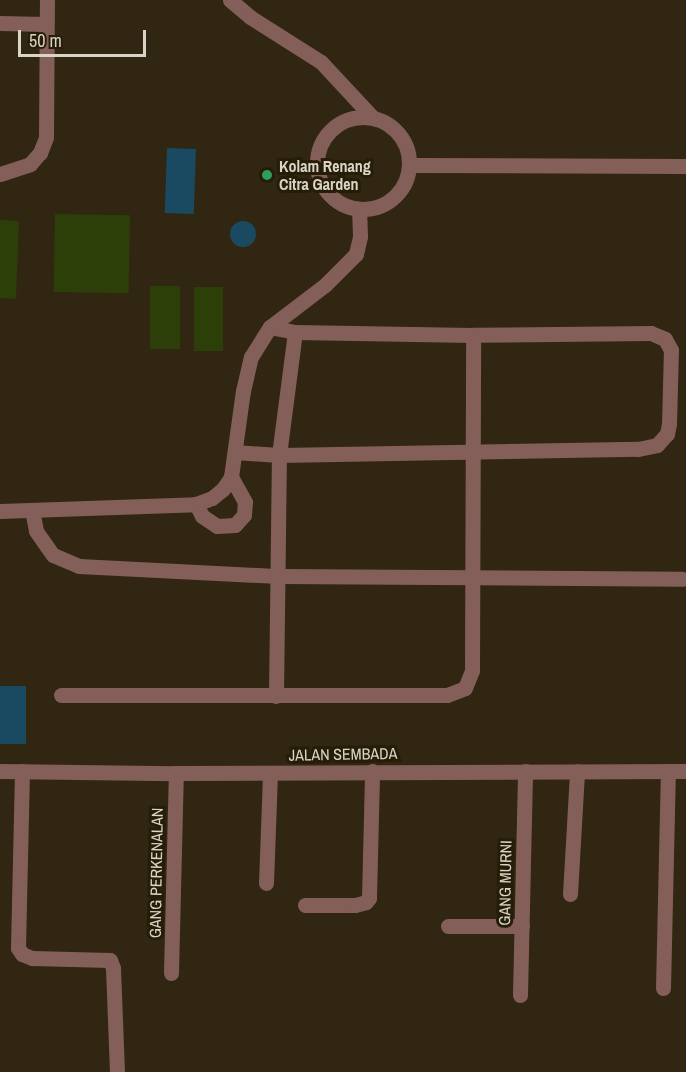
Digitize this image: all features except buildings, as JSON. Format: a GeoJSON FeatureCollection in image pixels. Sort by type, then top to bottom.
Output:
{"type":"FeatureCollection","features":[{"type":"Feature","properties":{"kind":"street"},"geometry":{"type":"LineString","coordinates":[[0,174],[30,164],[40,153],[46,137],[47,0]]}},
{"type":"Feature","properties":{"kind":"street"},"geometry":{"type":"LineString","coordinates":[[230,0],[250,17],[321,62],[373,118]]}},
{"type":"Feature","properties":{"kind":"street"},"geometry":{"type":"LineString","coordinates":[[0,23],[46,24]]}},
{"type":"Feature","properties":{"kind":"street"},"geometry":{"type":"LineString","coordinates":[[354,118],[373,118],[388,124],[400,135],[407,149],[409,165],[406,180],[399,192],[388,202],[374,208],[359,209],[341,204],[326,192],[318,175],[317,156],[323,138],[336,125],[354,118]]}},
{"type":"Feature","properties":{"kind":"street"},"geometry":{"type":"LineString","coordinates":[[409,165],[686,166]]}},
{"type":"Feature","properties":{"kind":"street"},"geometry":{"type":"LineString","coordinates":[[0,511],[196,504],[212,498],[231,477],[243,391],[251,357],[270,327],[325,285],[356,254],[360,236],[359,209]]}},
{"type":"Feature","properties":{"kind":"street"},"geometry":{"type":"LineString","coordinates":[[235,452],[279,455],[638,449],[657,445],[667,434],[672,360],[665,339],[642,331],[473,335],[295,332],[270,327]]}},
{"type":"Feature","properties":{"kind":"street"},"geometry":{"type":"LineString","coordinates":[[276,696],[279,455],[295,332]]}},
{"type":"Feature","properties":{"kind":"street"},"geometry":{"type":"LineString","coordinates":[[61,695],[447,695],[465,688],[472,671],[473,335]]}},
{"type":"Feature","properties":{"kind":"street"},"geometry":{"type":"LineString","coordinates":[[196,504],[202,516],[217,526],[235,525],[244,515],[245,502],[231,477]]}},
{"type":"Feature","properties":{"kind":"street"},"geometry":{"type":"LineString","coordinates":[[32,510],[36,531],[53,555],[79,566],[279,576],[682,579]]}},
{"type":"Feature","properties":{"kind":"street","name":"JALAN SEMBADA"},"geometry":{"type":"LineString","coordinates":[[0,771],[176,773],[686,771]]}},
{"type":"Feature","properties":{"kind":"street"},"geometry":{"type":"LineString","coordinates":[[22,771],[18,948],[22,954],[32,958],[110,960],[113,968],[117,1072]]}},
{"type":"Feature","properties":{"kind":"street"},"geometry":{"type":"LineString","coordinates":[[305,905],[354,905],[366,902],[369,898],[372,771]]}},
{"type":"Feature","properties":{"kind":"street","name":"GANG MURNI"},"geometry":{"type":"LineString","coordinates":[[520,995],[525,771]]}},
{"type":"Feature","properties":{"kind":"street"},"geometry":{"type":"LineString","coordinates":[[570,894],[577,771]]}},
{"type":"Feature","properties":{"kind":"street"},"geometry":{"type":"LineString","coordinates":[[663,988],[668,771]]}},
{"type":"Feature","properties":{"kind":"street","name":"GANG PERKENALAN"},"geometry":{"type":"LineString","coordinates":[[171,973],[176,773]]}},
{"type":"Feature","properties":{"kind":"street"},"geometry":{"type":"LineString","coordinates":[[266,883],[270,773]]}},
{"type":"Feature","properties":{"kind":"street"},"geometry":{"type":"LineString","coordinates":[[448,926],[522,926]]}},
{"type":"Feature","properties":{"kind":"green space"},"geometry":{"type":"Polygon","coordinates":[[[55,214],[130,215],[129,293],[54,292],[55,214]]]}},
{"type":"Feature","properties":{"kind":"green space"},"geometry":{"type":"Polygon","coordinates":[[[0,220],[19,221],[16,299],[0,298],[0,220]]]}},
{"type":"Feature","properties":{"kind":"green space"},"geometry":{"type":"Polygon","coordinates":[[[150,286],[180,286],[180,349],[150,349],[150,286]]]}},
{"type":"Feature","properties":{"kind":"green space"},"geometry":{"type":"Polygon","coordinates":[[[194,287],[223,287],[223,351],[194,351],[194,287]]]}},
{"type":"Feature","properties":{"kind":"water"},"geometry":{"type":"Polygon","coordinates":[[[167,148],[196,149],[194,214],[165,213],[167,148]]]}},
{"type":"Feature","properties":{"kind":"water"},"geometry":{"type":"Polygon","coordinates":[[[243,221],[253,224],[256,234],[253,244],[243,247],[233,244],[230,234],[233,224],[243,221]]]}},
{"type":"Feature","properties":{"kind":"water"},"geometry":{"type":"Polygon","coordinates":[[[0,686],[26,686],[26,744],[0,744],[0,686]]]}},
{"type":"Feature","properties":{"kind":"place","name":"Kolam Renang Citra Garden"},"geometry":{"type":"Point","coordinates":[267,175]}}]}
